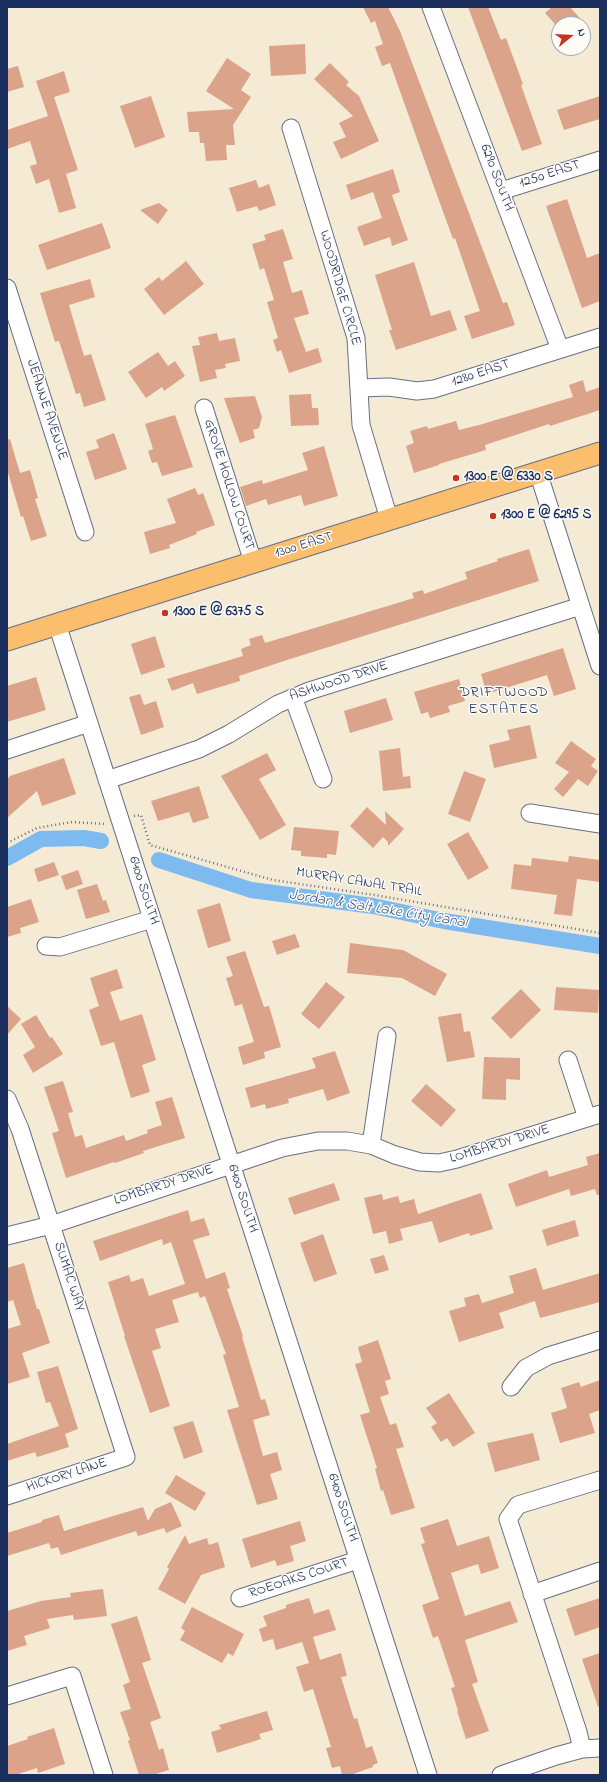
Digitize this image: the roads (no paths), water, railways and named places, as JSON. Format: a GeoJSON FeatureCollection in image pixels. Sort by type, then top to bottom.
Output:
{"type":"FeatureCollection","features":[{"type":"Feature","properties":{"kind":"main road","name":"1300 EAST"},"geometry":{"type":"LineString","coordinates":[[7,640],[600,453]]}},
{"type":"Feature","properties":{"kind":"street","name":"6290 SOUTH"},"geometry":{"type":"LineString","coordinates":[[431,7],[560,349]]}},
{"type":"Feature","properties":{"kind":"street","name":"WOODRIDGE CIRCLE"},"geometry":{"type":"LineString","coordinates":[[291,128],[353,328],[358,350],[359,413],[364,438],[390,519]]}},
{"type":"Feature","properties":{"kind":"street","name":"1250 EAST"},"geometry":{"type":"LineString","coordinates":[[501,191],[600,160]]}},
{"type":"Feature","properties":{"kind":"street","name":"JEANNE AVENUE"},"geometry":{"type":"LineString","coordinates":[[7,288],[85,532]]}},
{"type":"Feature","properties":{"kind":"street","name":"1280 EAST"},"geometry":{"type":"LineString","coordinates":[[359,388],[389,387],[417,391],[434,389],[600,337]]}},
{"type":"Feature","properties":{"kind":"street","name":"GROVE HOLLOW COURT"},"geometry":{"type":"LineString","coordinates":[[204,408],[253,562]]}},
{"type":"Feature","properties":{"kind":"street"},"geometry":{"type":"LineString","coordinates":[[538,472],[600,666]]}},
{"type":"Feature","properties":{"kind":"street","name":"ASHWOOD DRIVE"},"geometry":{"type":"LineString","coordinates":[[107,780],[199,749],[229,734],[294,696],[581,606]]}},
{"type":"Feature","properties":{"kind":"street","name":"6400 SOUTH"},"geometry":{"type":"LineString","coordinates":[[57,624],[428,1775]]}},
{"type":"Feature","properties":{"kind":"street"},"geometry":{"type":"LineString","coordinates":[[294,696],[323,779]]}},
{"type":"Feature","properties":{"kind":"street"},"geometry":{"type":"LineString","coordinates":[[7,750],[89,723]]}},
{"type":"Feature","properties":{"kind":"street"},"geometry":{"type":"LineString","coordinates":[[530,813],[600,824]]}},
{"type":"Feature","properties":{"kind":"street"},"geometry":{"type":"LineString","coordinates":[[46,946],[60,947],[152,919]]}},
{"type":"Feature","properties":{"kind":"street"},"geometry":{"type":"LineString","coordinates":[[371,1145],[388,1036]]}},
{"type":"Feature","properties":{"kind":"street"},"geometry":{"type":"LineString","coordinates":[[568,1060],[594,1116]]}},
{"type":"Feature","properties":{"kind":"street","name":"SUMAC WAY"},"geometry":{"type":"LineString","coordinates":[[7,1099],[16,1117],[126,1457]]}},
{"type":"Feature","properties":{"kind":"street","name":"LOMBARDY DRIVE"},"geometry":{"type":"LineString","coordinates":[[7,1236],[51,1224],[282,1148],[318,1141],[347,1141],[371,1145],[395,1156],[420,1162],[439,1162],[457,1159],[594,1116]]}},
{"type":"Feature","properties":{"kind":"street"},"geometry":{"type":"LineString","coordinates":[[511,1387],[526,1368],[548,1356],[600,1340]]}},
{"type":"Feature","properties":{"kind":"street","name":"HICKORY LANE"},"geometry":{"type":"LineString","coordinates":[[7,1496],[126,1457]]}},
{"type":"Feature","properties":{"kind":"street"},"geometry":{"type":"LineString","coordinates":[[582,1749],[578,1732],[508,1520],[518,1505],[600,1480]]}},
{"type":"Feature","properties":{"kind":"street","name":"ROEOAKS COURT"},"geometry":{"type":"LineString","coordinates":[[240,1598],[358,1560]]}},
{"type":"Feature","properties":{"kind":"street"},"geometry":{"type":"LineString","coordinates":[[532,1594],[600,1571]]}},
{"type":"Feature","properties":{"kind":"street"},"geometry":{"type":"LineString","coordinates":[[7,1696],[72,1676],[104,1775]]}},
{"type":"Feature","properties":{"kind":"street"},"geometry":{"type":"LineString","coordinates":[[500,1775],[556,1756],[582,1749],[600,1748]]}},
{"type":"Feature","properties":{"kind":"waterway","name":"Jordan & Salt Lake City Canal"},"geometry":{"type":"LineString","coordinates":[[7,858],[41,839],[84,838],[101,841]]}},
{"type":"Feature","properties":{"kind":"waterway","name":"Jordan & Salt Lake City Canal"},"geometry":{"type":"LineString","coordinates":[[159,860],[251,890],[373,906],[444,921],[600,946]]}},
{"type":"Feature","properties":{"kind":"place","name":"1300 E @ 6330 S"},"geometry":{"type":"Point","coordinates":[456,478]}},
{"type":"Feature","properties":{"kind":"place","name":"1300 E @ 6295 S"},"geometry":{"type":"Point","coordinates":[493,516]}},
{"type":"Feature","properties":{"kind":"place","name":"1300 E @ 6375 S"},"geometry":{"type":"Point","coordinates":[165,613]}},
{"type":"Feature","properties":{"kind":"district","name":"DRIFTWOOD ESTATES"},"geometry":{"type":"Point","coordinates":[504,702]}}]}
